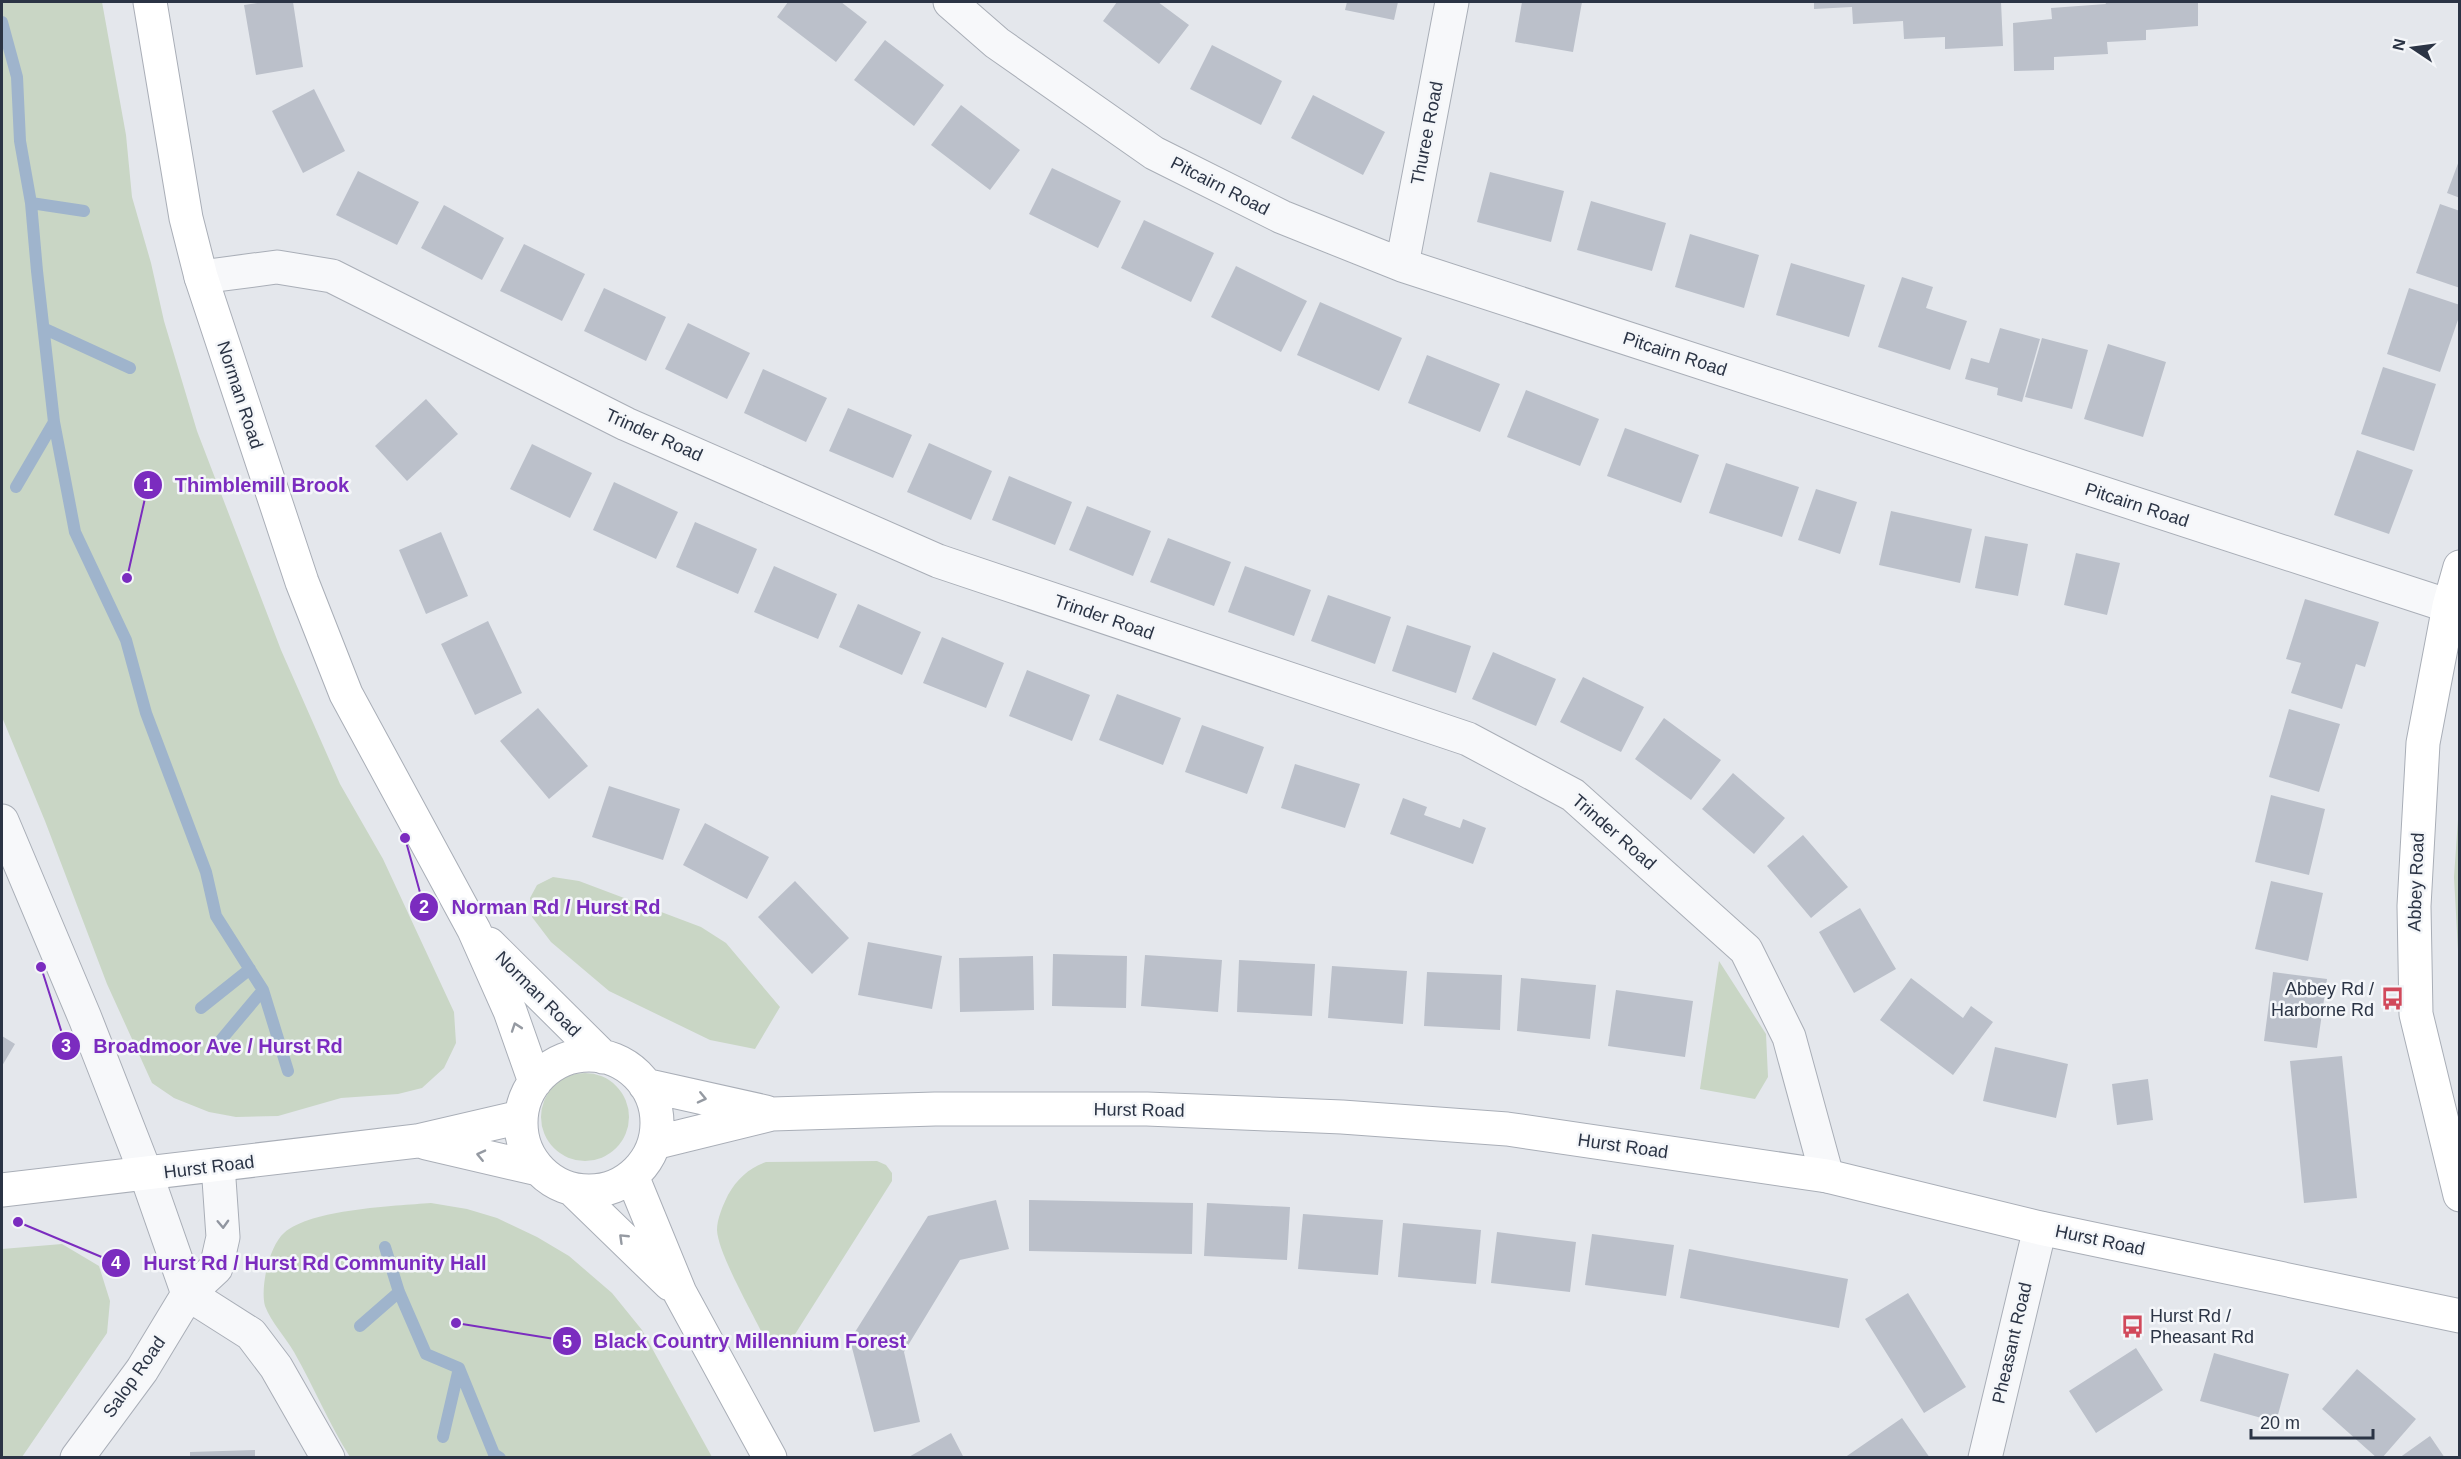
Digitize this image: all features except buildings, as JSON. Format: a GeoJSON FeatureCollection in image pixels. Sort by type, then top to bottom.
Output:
{"type":"FeatureCollection","features":[{"type":"Feature","properties":{"kind":"street","name":"Norman Road"},"geometry":{"type":"LineString","coordinates":[[150,2],[186,219],[201,277],[302,582],[346,694],[474,930],[510,1011],[535,1082]]}},
{"type":"Feature","properties":{"kind":"street","name":"Pitcairn Road"},"geometry":{"type":"LineString","coordinates":[[950,2],[997,43],[1154,153],[1282,217],[1402,265],[2449,606]]}},
{"type":"Feature","properties":{"kind":"street","name":"Thuree Road"},"geometry":{"type":"LineString","coordinates":[[1402,265],[1452,2]]}},
{"type":"Feature","properties":{"kind":"street","name":"Trinder Road"},"geometry":{"type":"LineString","coordinates":[[201,277],[277,267],[332,276],[626,424],[938,561],[1468,740],[1573,795],[1746,950],[1789,1037],[1827,1176]]}},
{"type":"Feature","properties":{"kind":"street","name":"Abbey Road"},"geometry":{"type":"LineString","coordinates":[[2460,567],[2449,606],[2423,743],[2414,906],[2416,1014],[2460,1195]]}},
{"type":"Feature","properties":{"kind":"street"},"geometry":{"type":"LineString","coordinates":[[2,821],[85,1018],[146,1174],[188,1294],[251,1334],[276,1367],[328,1458]]}},
{"type":"Feature","properties":{"kind":"street","name":"Norman Road"},"geometry":{"type":"LineString","coordinates":[[474,930],[603,1057]]}},
{"type":"Feature","properties":{"kind":"street"},"geometry":{"type":"LineString","coordinates":[[584,1056],[603,1057],[624,1066],[645,1085],[656,1113],[657,1127],[654,1143],[647,1158],[632,1176],[605,1189],[585,1192],[554,1182],[530,1159],[522,1139],[521,1117],[527,1094],[535,1082],[550,1067],[565,1060],[584,1056]]}},
{"type":"Feature","properties":{"kind":"street","name":"Hurst Road"},"geometry":{"type":"LineString","coordinates":[[645,1085],[772,1114]]}},
{"type":"Feature","properties":{"kind":"street","name":"Hurst Road"},"geometry":{"type":"LineString","coordinates":[[654,1143],[772,1114],[935,1109],[1147,1109],[1342,1117],[1507,1129],[1827,1176],[2040,1228],[2460,1316]]}},
{"type":"Feature","properties":{"kind":"street","name":"Hurst Road"},"geometry":{"type":"LineString","coordinates":[[2,1190],[417,1141],[521,1117]]}},
{"type":"Feature","properties":{"kind":"street","name":"Hurst Road"},"geometry":{"type":"LineString","coordinates":[[417,1141],[538,1169]]}},
{"type":"Feature","properties":{"kind":"street","name":"Salop Road"},"geometry":{"type":"LineString","coordinates":[[76,1458],[142,1370],[188,1294],[216,1268],[223,1237],[218,1166]]}},
{"type":"Feature","properties":{"kind":"street"},"geometry":{"type":"LineString","coordinates":[[632,1176],[680,1293],[770,1458]]}},
{"type":"Feature","properties":{"kind":"street"},"geometry":{"type":"LineString","coordinates":[[573,1190],[680,1293]]}},
{"type":"Feature","properties":{"kind":"street","name":"Pheasant Road"},"geometry":{"type":"LineString","coordinates":[[1984,1458],[2040,1228]]}},
{"type":"Feature","properties":{"kind":"green space"},"geometry":{"type":"Polygon","coordinates":[[[2,2],[102,2],[126,135],[132,197],[151,263],[164,321],[197,431],[281,650],[340,784],[383,859],[454,1012],[456,1043],[444,1068],[422,1088],[398,1094],[341,1098],[278,1116],[236,1117],[209,1112],[174,1098],[152,1083],[107,984],[45,821],[2,717],[2,2]]]}},
{"type":"Feature","properties":{"kind":"green space"},"geometry":{"type":"Polygon","coordinates":[[[2460,805],[2459,969],[2454,877],[2460,805]]]}},
{"type":"Feature","properties":{"kind":"green space"},"geometry":{"type":"Polygon","coordinates":[[[553,877],[579,881],[701,927],[726,943],[780,1007],[755,1049],[710,1040],[609,991],[551,942],[532,917],[530,898],[537,885],[553,877]]]}},
{"type":"Feature","properties":{"kind":"green space"},"geometry":{"type":"Polygon","coordinates":[[[1719,961],[1766,1034],[1768,1077],[1755,1099],[1700,1089],[1719,961]]]}},
{"type":"Feature","properties":{"kind":"green space"},"geometry":{"type":"Polygon","coordinates":[[[585,1073],[610,1080],[622,1092],[629,1117],[622,1142],[610,1154],[585,1161],[560,1154],[548,1142],[541,1117],[548,1092],[560,1080],[585,1073]]]}},
{"type":"Feature","properties":{"kind":"green space"},"geometry":{"type":"Polygon","coordinates":[[[877,1161],[886,1165],[892,1173],[892,1181],[792,1339],[772,1340],[762,1333],[729,1267],[719,1240],[718,1221],[728,1195],[744,1175],[754,1167],[766,1162],[877,1161]]]}},
{"type":"Feature","properties":{"kind":"green space"},"geometry":{"type":"Polygon","coordinates":[[[431,1203],[467,1209],[497,1218],[537,1237],[569,1256],[612,1293],[642,1330],[712,1457],[350,1457],[294,1352],[265,1306],[265,1278],[270,1257],[284,1233],[313,1219],[375,1207],[431,1203]]]}},
{"type":"Feature","properties":{"kind":"green space"},"geometry":{"type":"Polygon","coordinates":[[[62,1244],[99,1266],[110,1301],[107,1333],[22,1457],[2,1457],[2,1249],[62,1244]]]}},
{"type":"Feature","properties":{"kind":"waterway"},"geometry":{"type":"LineString","coordinates":[[2,22],[17,77],[20,141],[31,203],[54,422],[75,532],[126,640],[146,713],[206,872],[216,916],[263,990],[288,1071]]}},
{"type":"Feature","properties":{"kind":"waterway"},"geometry":{"type":"LineString","coordinates":[[31,203],[84,211]]}},
{"type":"Feature","properties":{"kind":"waterway"},"geometry":{"type":"LineString","coordinates":[[45,329],[130,368]]}},
{"type":"Feature","properties":{"kind":"waterway"},"geometry":{"type":"LineString","coordinates":[[16,487],[54,422]]}},
{"type":"Feature","properties":{"kind":"waterway"},"geometry":{"type":"LineString","coordinates":[[201,1008],[250,969]]}},
{"type":"Feature","properties":{"kind":"waterway"},"geometry":{"type":"LineString","coordinates":[[221,1040],[263,990]]}},
{"type":"Feature","properties":{"kind":"waterway"},"geometry":{"type":"LineString","coordinates":[[385,1247],[399,1292],[426,1354],[459,1368],[494,1454],[500,1458]]}},
{"type":"Feature","properties":{"kind":"waterway"},"geometry":{"type":"LineString","coordinates":[[360,1326],[399,1292]]}},
{"type":"Feature","properties":{"kind":"waterway"},"geometry":{"type":"LineString","coordinates":[[443,1437],[459,1368]]}},
{"type":"Feature","properties":{"kind":"place","name":"Thimblemill Brook"},"geometry":{"type":"Point","coordinates":[127,578]}},
{"type":"Feature","properties":{"kind":"place","name":"Norman Rd / Hurst Rd"},"geometry":{"type":"Point","coordinates":[405,838]}},
{"type":"Feature","properties":{"kind":"place","name":"Broadmoor Ave / Hurst Rd"},"geometry":{"type":"Point","coordinates":[41,967]}},
{"type":"Feature","properties":{"kind":"place","name":"Abbey Rd / Harborne Rd"},"geometry":{"type":"Point","coordinates":[2392,999]}},
{"type":"Feature","properties":{"kind":"place","name":"Hurst Rd / Hurst Rd Community Hall"},"geometry":{"type":"Point","coordinates":[18,1222]}},
{"type":"Feature","properties":{"kind":"place","name":"Black Country Millennium Forest"},"geometry":{"type":"Point","coordinates":[456,1323]}},
{"type":"Feature","properties":{"kind":"place","name":"Hurst Rd / Pheasant Rd"},"geometry":{"type":"Point","coordinates":[2132,1326]}}]}
